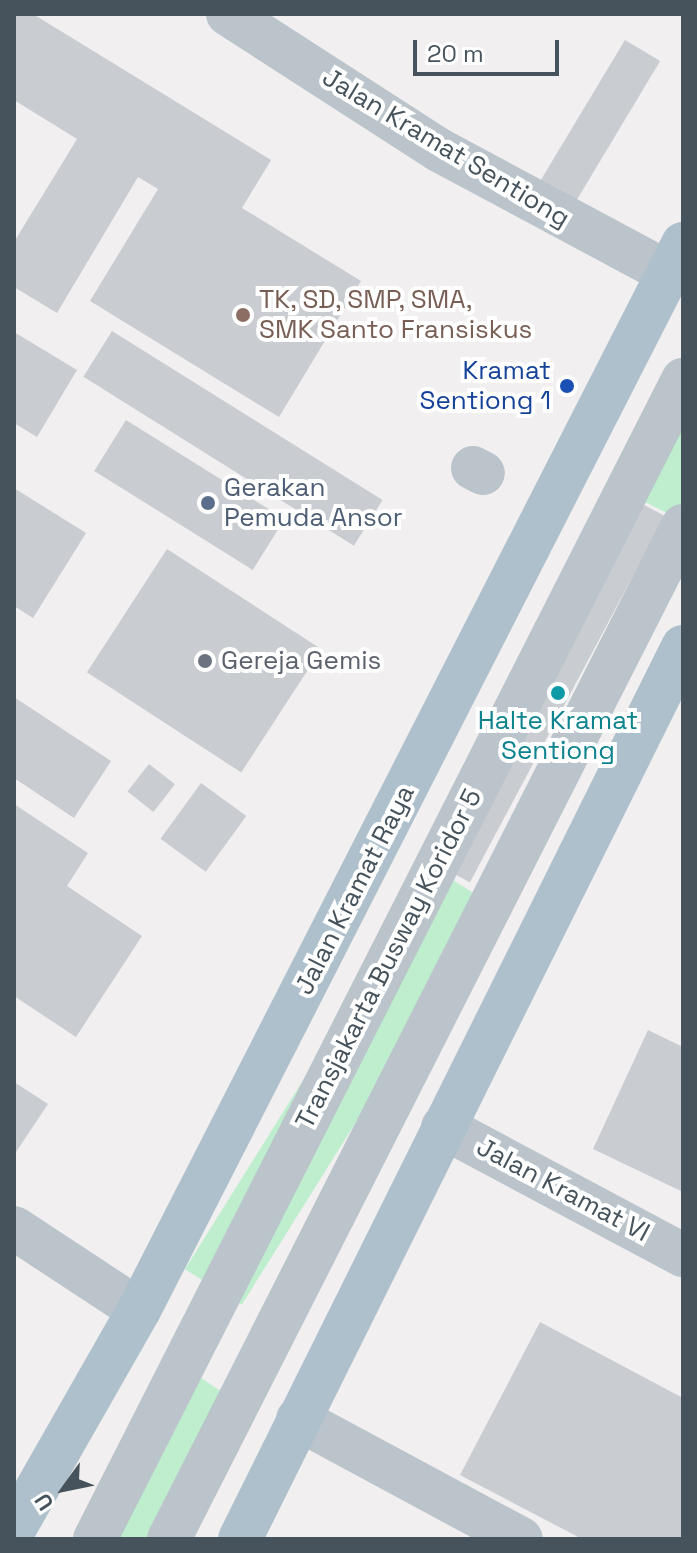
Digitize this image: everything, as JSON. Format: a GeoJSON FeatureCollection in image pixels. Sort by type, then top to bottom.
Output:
{"type":"FeatureCollection","features":[{"type":"Feature","properties":{"kind":"main road","name":"Jalan Kramat Raya"},"geometry":{"type":"LineString","coordinates":[[15,1522],[139,1310],[676,258]]}},
{"type":"Feature","properties":{"kind":"main road"},"geometry":{"type":"LineString","coordinates":[[240,1539],[443,1127],[679,666]]}},
{"type":"Feature","properties":{"kind":"street","name":"Jalan Kramat Sentiong"},"geometry":{"type":"LineString","coordinates":[[228,14],[439,150],[676,258]]}},
{"type":"Feature","properties":{"kind":"street","name":"Transjakarta Busway Koridor 5"},"geometry":{"type":"LineString","coordinates":[[95,1539],[683,380]]}},
{"type":"Feature","properties":{"kind":"street"},"geometry":{"type":"LineString","coordinates":[[169,1539],[683,526]]}},
{"type":"Feature","properties":{"kind":"street","name":"Jalan Kramat VI"},"geometry":{"type":"LineString","coordinates":[[443,1127],[683,1255]]}},
{"type":"Feature","properties":{"kind":"street"},"geometry":{"type":"LineString","coordinates":[[14,1228],[139,1310]]}},
{"type":"Feature","properties":{"kind":"street"},"geometry":{"type":"LineString","coordinates":[[298,1419],[521,1539]]}},
{"type":"Feature","properties":{"kind":"green space"},"geometry":{"type":"Polygon","coordinates":[[[683,383],[683,521],[633,496],[683,383]]]}},
{"type":"Feature","properties":{"kind":"green space"},"geometry":{"type":"Polygon","coordinates":[[[435,869],[492,905],[242,1305],[185,1269],[435,869]]]}},
{"type":"Feature","properties":{"kind":"green space"},"geometry":{"type":"Polygon","coordinates":[[[183,1366],[240,1404],[169,1539],[95,1539],[183,1366]]]}},
{"type":"Feature","properties":{"kind":"building"},"geometry":{"type":"Polygon","coordinates":[[[14,14],[33,14],[271,160],[242,208],[361,281],[279,417],[90,301],[158,189],[138,177],[57,313],[14,287],[14,242],[77,139],[14,100],[14,14]]]}},
{"type":"Feature","properties":{"kind":"building"},"geometry":{"type":"Polygon","coordinates":[[[625,40],[660,61],[572,208],[537,187],[625,40]]]}},
{"type":"Feature","properties":{"kind":"building"},"geometry":{"type":"Polygon","coordinates":[[[112,331],[383,500],[354,546],[83,377],[112,331]]]}},
{"type":"Feature","properties":{"kind":"building"},"geometry":{"type":"Polygon","coordinates":[[[14,332],[77,370],[37,437],[14,423],[14,332]]]}},
{"type":"Feature","properties":{"kind":"building"},"geometry":{"type":"Polygon","coordinates":[[[126,420],[285,519],[253,570],[94,471],[126,420]]]}},
{"type":"Feature","properties":{"kind":"building"},"geometry":{"type":"Polygon","coordinates":[[[14,488],[86,533],[33,618],[14,606],[14,488]]]}},
{"type":"Feature","properties":{"kind":"building","name":"Halte Kramat Sentiong"},"geometry":{"type":"Polygon","coordinates":[[[633,499],[665,516],[470,882],[438,865],[633,499]]]}},
{"type":"Feature","properties":{"kind":"building","name":"Gereja Gemis"},"geometry":{"type":"Polygon","coordinates":[[[167,549],[321,649],[241,772],[87,672],[167,549]]]}},
{"type":"Feature","properties":{"kind":"building"},"geometry":{"type":"Polygon","coordinates":[[[14,697],[111,761],[74,818],[14,778],[14,697]]]}},
{"type":"Feature","properties":{"kind":"building"},"geometry":{"type":"Polygon","coordinates":[[[149,764],[175,784],[153,812],[127,792],[149,764]]]}},
{"type":"Feature","properties":{"kind":"building"},"geometry":{"type":"Polygon","coordinates":[[[201,783],[246,816],[206,872],[160,839],[201,783]]]}},
{"type":"Feature","properties":{"kind":"building"},"geometry":{"type":"Polygon","coordinates":[[[14,804],[88,853],[67,886],[142,936],[76,1037],[14,996],[14,804]]]}},
{"type":"Feature","properties":{"kind":"building"},"geometry":{"type":"Polygon","coordinates":[[[648,1030],[683,1047],[683,1192],[593,1149],[648,1030]]]}},
{"type":"Feature","properties":{"kind":"building"},"geometry":{"type":"Polygon","coordinates":[[[14,1082],[48,1104],[14,1155],[14,1082]]]}},
{"type":"Feature","properties":{"kind":"building"},"geometry":{"type":"Polygon","coordinates":[[[540,1322],[683,1398],[683,1539],[582,1539],[460,1475],[540,1322]]]}},
{"type":"Feature","properties":{"kind":"place","name":"TK, SD, SMP, SMA, SMK Santo Fransiskus"},"geometry":{"type":"Point","coordinates":[243,315]}},
{"type":"Feature","properties":{"kind":"place","name":"Kramat Sentiong 1"},"geometry":{"type":"Point","coordinates":[567,386]}},
{"type":"Feature","properties":{"kind":"place","name":"Gerakan Pemuda Ansor"},"geometry":{"type":"Point","coordinates":[208,503]}},
{"type":"Feature","properties":{"kind":"place","name":"Gereja Gemis"},"geometry":{"type":"Point","coordinates":[205,661]}},
{"type":"Feature","properties":{"kind":"place","name":"Halte Kramat Sentiong"},"geometry":{"type":"Point","coordinates":[558,693]}}]}
